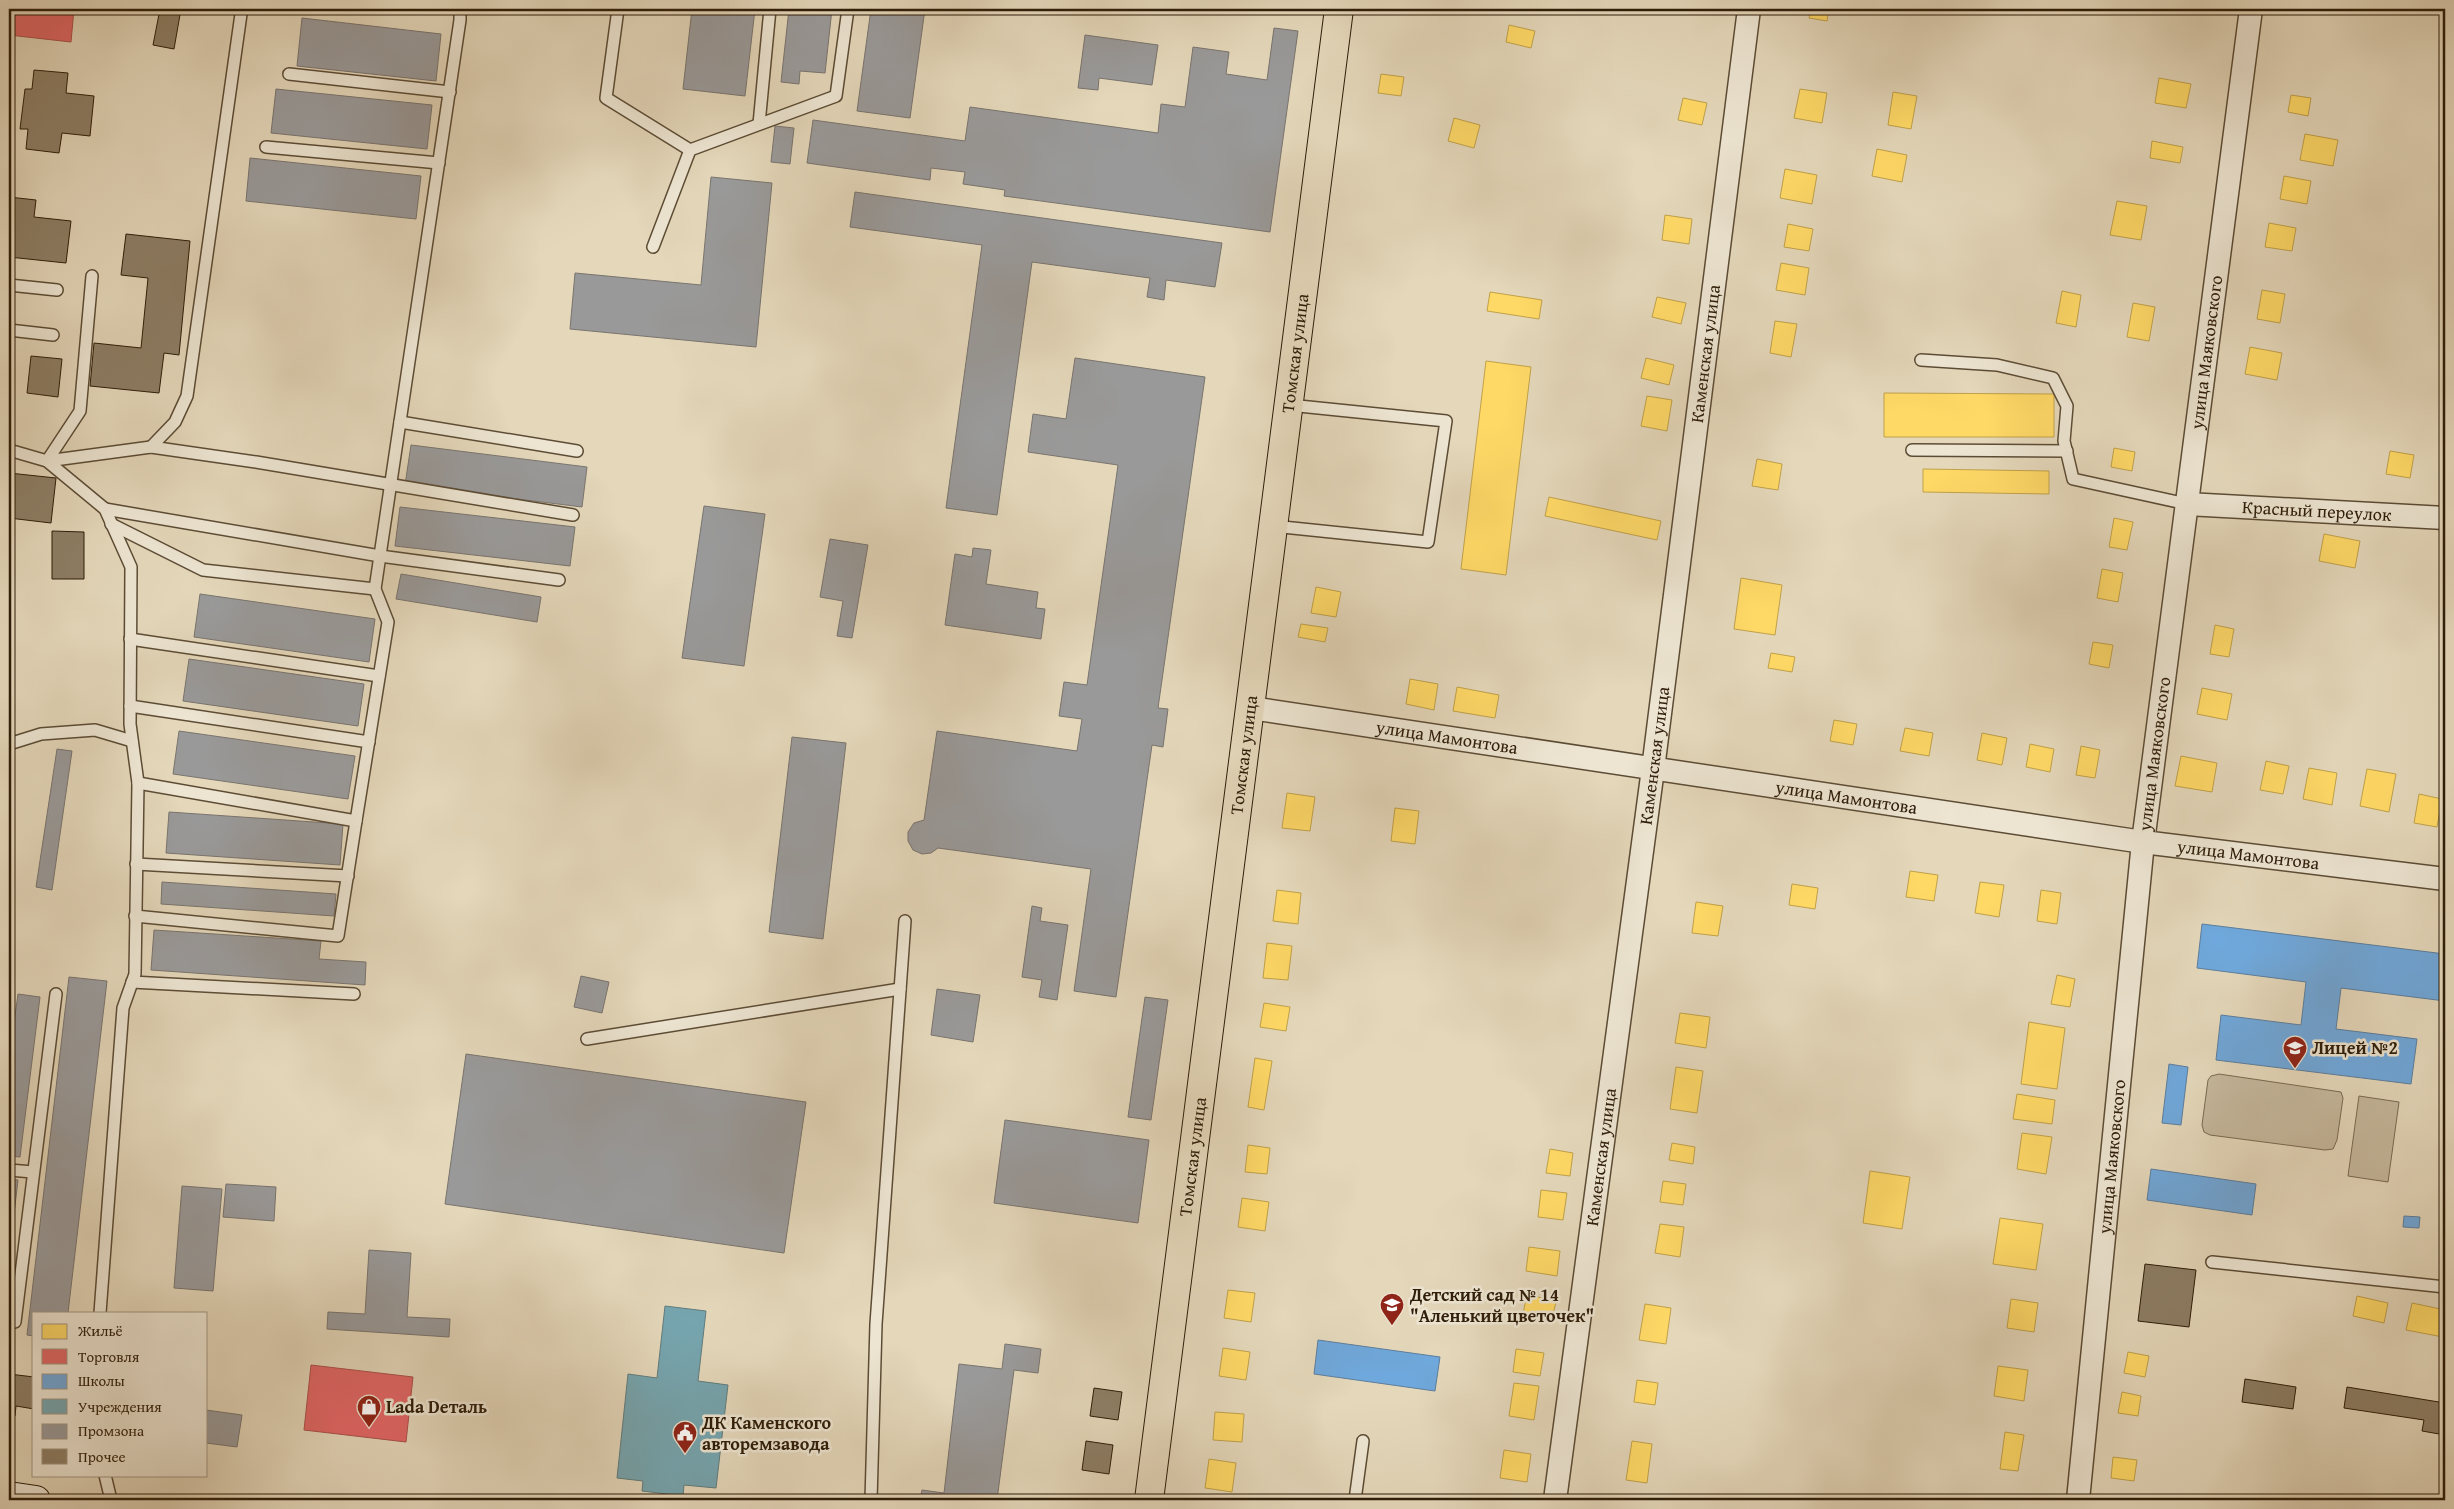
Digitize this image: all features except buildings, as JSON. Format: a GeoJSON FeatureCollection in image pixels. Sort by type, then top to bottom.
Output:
{"type":"FeatureCollection","features":[{"type":"Feature","properties":{"kind":"main road","name":"Томская улица"},"geometry":{"type":"LineString","coordinates":[[1148,1500],[1340,9]]}},
{"type":"Feature","properties":{"kind":"street","name":"Каменская улица"},"geometry":{"type":"LineString","coordinates":[[1555,1500],[1653,769],[1748,9]]}},
{"type":"Feature","properties":{"kind":"street","name":"улица Маяковского"},"geometry":{"type":"LineString","coordinates":[[2078,1500],[2143,842],[2251,9]]}},
{"type":"Feature","properties":{"kind":"street","name":"Красный переулок"},"geometry":{"type":"LineString","coordinates":[[2187,504],[2445,518]]}},
{"type":"Feature","properties":{"kind":"street","name":"улица Мамонтова"},"geometry":{"type":"LineString","coordinates":[[1251,708],[2143,842],[2445,879]]}},
{"type":"Feature","properties":{"kind":"street"},"geometry":{"type":"LineString","coordinates":[[9,1496],[36,1500]]}},
{"type":"Feature","properties":{"kind":"lane"},"geometry":{"type":"LineString","coordinates":[[151,447],[175,422],[187,396],[242,14],[240,9]]}},
{"type":"Feature","properties":{"kind":"lane"},"geometry":{"type":"LineString","coordinates":[[136,916],[338,936],[388,622],[375,589],[450,92],[460,9]]}},
{"type":"Feature","properties":{"kind":"lane"},"geometry":{"type":"LineString","coordinates":[[618,9],[606,98],[690,150]]}},
{"type":"Feature","properties":{"kind":"lane"},"geometry":{"type":"LineString","coordinates":[[759,124],[770,9]]}},
{"type":"Feature","properties":{"kind":"lane"},"geometry":{"type":"LineString","coordinates":[[653,247],[690,150],[836,96],[848,9]]}},
{"type":"Feature","properties":{"kind":"lane"},"geometry":{"type":"LineString","coordinates":[[289,74],[450,92]]}},
{"type":"Feature","properties":{"kind":"lane"},"geometry":{"type":"LineString","coordinates":[[266,147],[439,163]]}},
{"type":"Feature","properties":{"kind":"lane"},"geometry":{"type":"LineString","coordinates":[[47,461],[80,411],[92,276]]}},
{"type":"Feature","properties":{"kind":"lane"},"geometry":{"type":"LineString","coordinates":[[9,285],[57,290]]}},
{"type":"Feature","properties":{"kind":"lane"},"geometry":{"type":"LineString","coordinates":[[9,330],[53,335]]}},
{"type":"Feature","properties":{"kind":"lane"},"geometry":{"type":"LineString","coordinates":[[1922,360],[1997,365],[2053,378],[2067,406],[2064,441],[2073,479],[2187,504]]}},
{"type":"Feature","properties":{"kind":"lane"},"geometry":{"type":"LineString","coordinates":[[1273,526],[1428,542],[1446,421],[1288,405]]}},
{"type":"Feature","properties":{"kind":"lane"},"geometry":{"type":"LineString","coordinates":[[400,422],[577,451]]}},
{"type":"Feature","properties":{"kind":"lane"},"geometry":{"type":"LineString","coordinates":[[9,450],[47,461],[151,447],[391,484],[573,515]]}},
{"type":"Feature","properties":{"kind":"lane"},"geometry":{"type":"LineString","coordinates":[[1912,450],[2067,451]]}},
{"type":"Feature","properties":{"kind":"lane"},"geometry":{"type":"LineString","coordinates":[[47,461],[104,509],[131,567],[130,706],[132,741],[138,783],[135,974],[123,1008],[100,1312]]}},
{"type":"Feature","properties":{"kind":"lane"},"geometry":{"type":"LineString","coordinates":[[104,509],[380,556],[559,580]]}},
{"type":"Feature","properties":{"kind":"lane"},"geometry":{"type":"LineString","coordinates":[[111,524],[203,570],[375,589]]}},
{"type":"Feature","properties":{"kind":"lane"},"geometry":{"type":"LineString","coordinates":[[130,639],[379,676]]}},
{"type":"Feature","properties":{"kind":"lane"},"geometry":{"type":"LineString","coordinates":[[130,706],[368,742]]}},
{"type":"Feature","properties":{"kind":"lane"},"geometry":{"type":"LineString","coordinates":[[9,744],[41,734],[95,730],[132,741]]}},
{"type":"Feature","properties":{"kind":"lane"},"geometry":{"type":"LineString","coordinates":[[138,783],[356,821]]}},
{"type":"Feature","properties":{"kind":"lane"},"geometry":{"type":"LineString","coordinates":[[136,864],[348,876]]}},
{"type":"Feature","properties":{"kind":"lane"},"geometry":{"type":"LineString","coordinates":[[871,1500],[876,1324],[905,921]]}},
{"type":"Feature","properties":{"kind":"lane"},"geometry":{"type":"LineString","coordinates":[[132,982],[354,994]]}},
{"type":"Feature","properties":{"kind":"lane"},"geometry":{"type":"LineString","coordinates":[[587,1039],[900,989]]}},
{"type":"Feature","properties":{"kind":"lane"},"geometry":{"type":"LineString","coordinates":[[16,1322],[56,994]]}},
{"type":"Feature","properties":{"kind":"lane"},"geometry":{"type":"LineString","coordinates":[[9,1170],[33,1172]]}},
{"type":"Feature","properties":{"kind":"lane"},"geometry":{"type":"LineString","coordinates":[[2212,1262],[2445,1287]]}},
{"type":"Feature","properties":{"kind":"lane"},"geometry":{"type":"LineString","coordinates":[[1356,1500],[1363,1441]]}},
{"type":"Feature","properties":{"kind":"lane"},"geometry":{"type":"LineString","coordinates":[[105,1476],[111,1500]]}},
{"type":"Feature","properties":{"kind":"shaded area"},"geometry":{"type":"Polygon","coordinates":[[[2219,1074],[2341,1092],[2343,1098],[2337,1140],[2333,1149],[2325,1150],[2210,1135],[2204,1132],[2202,1125],[2208,1080],[2211,1076],[2219,1074]]]}},
{"type":"Feature","properties":{"kind":"shaded area"},"geometry":{"type":"Polygon","coordinates":[[[2359,1096],[2399,1102],[2388,1182],[2348,1176],[2359,1096]]]}},
{"type":"Feature","properties":{"kind":"place","name":"Лицей №2"},"geometry":{"type":"Point","coordinates":[2295,1069]}},
{"type":"Feature","properties":{"kind":"place","name":"Детский сад № 14 \"Аленький цветочек\""},"geometry":{"type":"Point","coordinates":[1392,1326]}},
{"type":"Feature","properties":{"kind":"place","name":"Lada Dеталь"},"geometry":{"type":"Point","coordinates":[369,1428]}},
{"type":"Feature","properties":{"kind":"place","name":"ДК Каменского авторемзавода"},"geometry":{"type":"Point","coordinates":[685,1454]}}]}
